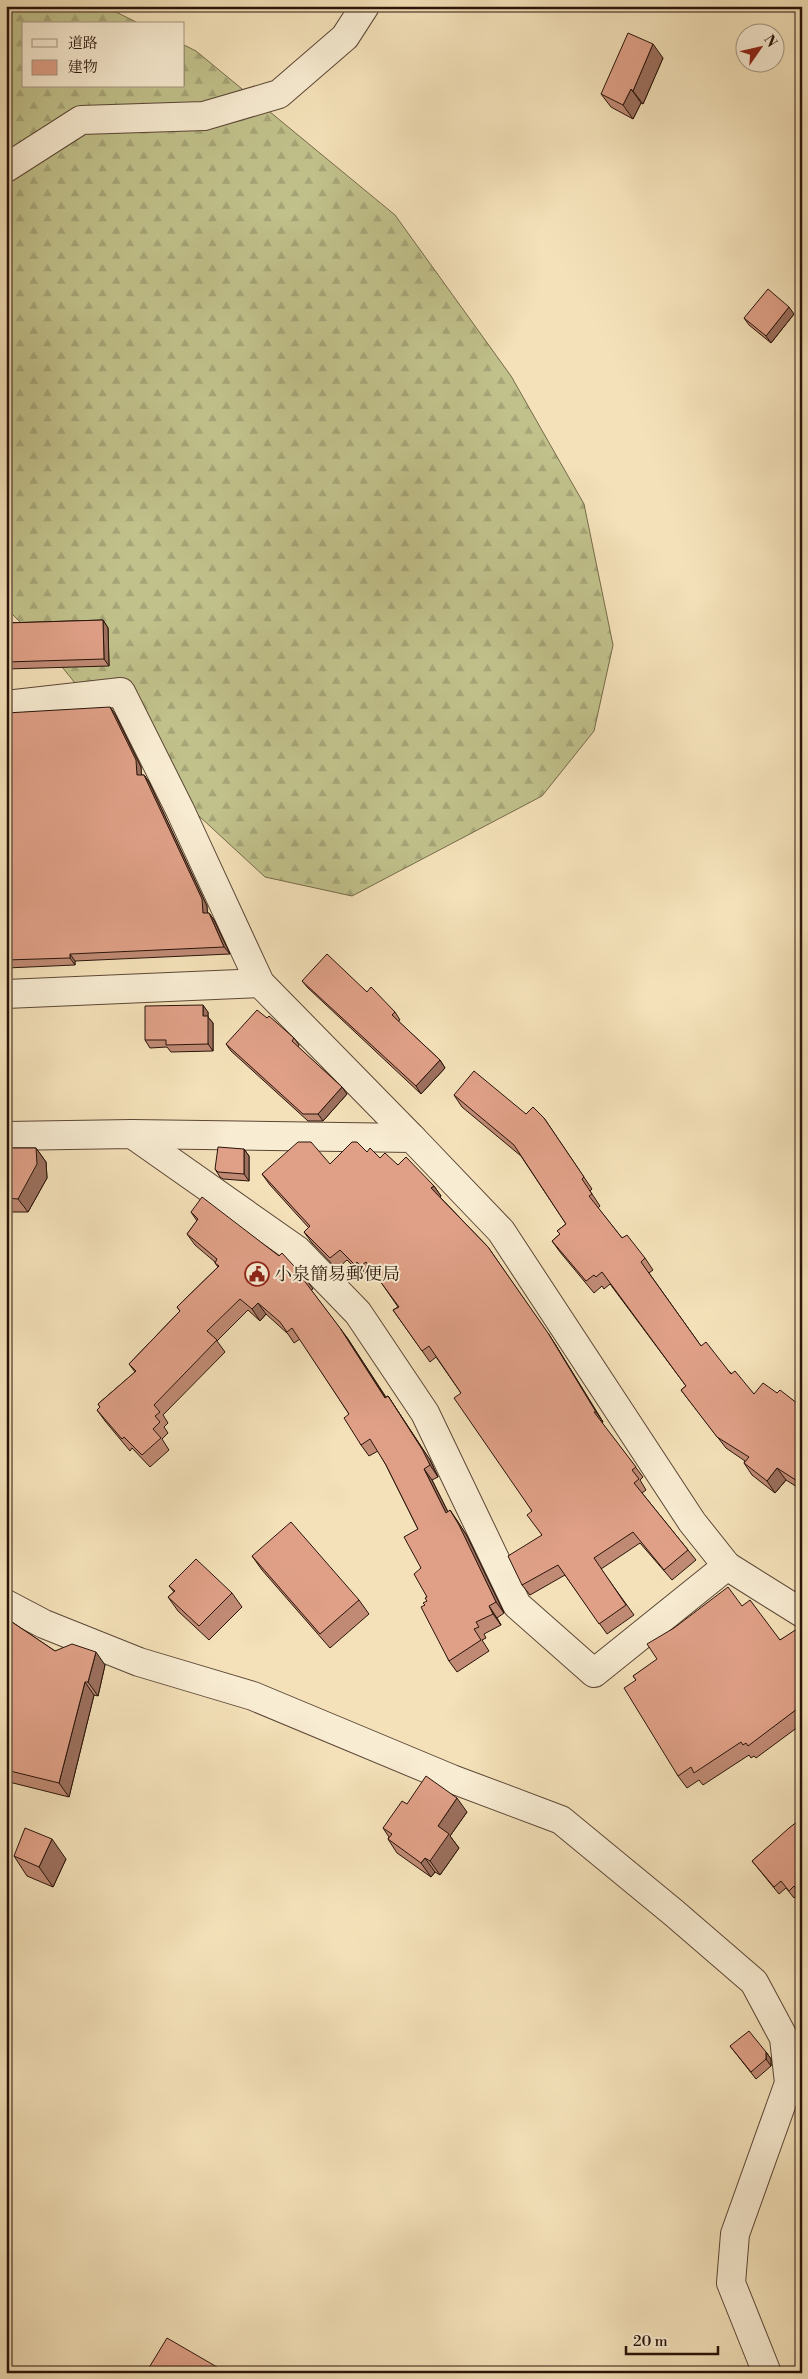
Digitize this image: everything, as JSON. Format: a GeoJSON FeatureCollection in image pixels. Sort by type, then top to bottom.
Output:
{"type":"FeatureCollection","features":[{"type":"Feature","properties":{"kind":"street"},"geometry":{"type":"LineString","coordinates":[[6,168],[81,120],[204,116],[279,94],[346,37],[365,6]]}},
{"type":"Feature","properties":{"kind":"street"},"geometry":{"type":"LineString","coordinates":[[6,705],[121,692],[180,810],[260,983],[501,1231],[692,1522],[727,1566],[802,1613]]}},
{"type":"Feature","properties":{"kind":"street"},"geometry":{"type":"LineString","coordinates":[[6,994],[260,983]]}},
{"type":"Feature","properties":{"kind":"street"},"geometry":{"type":"LineString","coordinates":[[6,1136],[132,1134],[412,1138]]}},
{"type":"Feature","properties":{"kind":"street"},"geometry":{"type":"LineString","coordinates":[[132,1134],[297,1250],[358,1313],[425,1413],[517,1606],[594,1672],[727,1566]]}},
{"type":"Feature","properties":{"kind":"street"},"geometry":{"type":"LineString","coordinates":[[6,1604],[44,1624],[130,1658],[253,1696],[452,1779],[561,1820],[754,1982],[784,2038],[789,2083],[734,2234],[731,2283],[767,2373]]}},
{"type":"Feature","properties":{"kind":"green space"},"geometry":{"type":"Polygon","coordinates":[[[6,6],[104,6],[136,22],[22,22],[22,88],[185,88],[185,46],[196,51],[395,215],[511,376],[584,504],[613,645],[594,731],[542,796],[352,896],[265,877],[133,755],[50,652],[6,608],[6,6]]]}},
{"type":"Feature","properties":{"kind":"building"},"geometry":{"type":"Polygon","coordinates":[[[628,33],[653,44],[633,91],[631,89],[623,105],[601,94],[628,33]]]}},
{"type":"Feature","properties":{"kind":"building"},"geometry":{"type":"Polygon","coordinates":[[[768,289],[789,307],[766,336],[744,318],[768,289]]]}},
{"type":"Feature","properties":{"kind":"building"},"geometry":{"type":"Polygon","coordinates":[[[103,620],[104,659],[6,662],[6,623],[103,620]]]}},
{"type":"Feature","properties":{"kind":"building"},"geometry":{"type":"Polygon","coordinates":[[[110,707],[136,760],[137,775],[144,775],[202,899],[203,913],[209,913],[224,947],[70,954],[70,958],[6,960],[6,713],[110,707]]]}},
{"type":"Feature","properties":{"kind":"building"},"geometry":{"type":"Polygon","coordinates":[[[327,954],[367,992],[371,987],[395,1012],[392,1015],[440,1060],[416,1086],[302,981],[327,954]]]}},
{"type":"Feature","properties":{"kind":"building"},"geometry":{"type":"Polygon","coordinates":[[[203,1005],[203,1016],[208,1016],[208,1044],[166,1045],[166,1040],[145,1040],[145,1006],[203,1005]]]}},
{"type":"Feature","properties":{"kind":"building"},"geometry":{"type":"Polygon","coordinates":[[[257,1010],[267,1018],[269,1016],[294,1038],[292,1041],[342,1087],[318,1114],[303,1114],[226,1044],[257,1010]]]}},
{"type":"Feature","properties":{"kind":"building"},"geometry":{"type":"Polygon","coordinates":[[[474,1071],[526,1114],[533,1107],[544,1118],[584,1177],[582,1179],[592,1194],[589,1196],[622,1238],[627,1235],[645,1258],[641,1262],[701,1346],[706,1342],[731,1374],[735,1371],[754,1394],[763,1383],[777,1393],[780,1390],[802,1407],[802,1484],[777,1468],[767,1481],[744,1463],[749,1457],[717,1437],[681,1390],[686,1386],[602,1272],[586,1281],[552,1241],[560,1234],[557,1231],[566,1224],[514,1145],[454,1095],[474,1071]]]}},
{"type":"Feature","properties":{"kind":"building"},"geometry":{"type":"Polygon","coordinates":[[[298,1142],[311,1142],[330,1164],[352,1142],[357,1142],[367,1152],[370,1148],[380,1158],[385,1153],[398,1165],[406,1157],[434,1186],[431,1188],[488,1247],[548,1333],[596,1412],[594,1412],[636,1467],[632,1470],[639,1479],[634,1483],[688,1550],[664,1570],[633,1532],[594,1558],[626,1605],[599,1624],[558,1565],[522,1585],[508,1556],[542,1535],[527,1515],[532,1511],[454,1398],[461,1393],[429,1346],[422,1351],[393,1310],[399,1307],[366,1262],[361,1266],[357,1262],[355,1265],[340,1250],[330,1258],[304,1232],[310,1226],[262,1174],[298,1142]]]}},
{"type":"Feature","properties":{"kind":"building"},"geometry":{"type":"Polygon","coordinates":[[[218,1147],[244,1149],[244,1174],[218,1172],[215,1169],[218,1147]]]}},
{"type":"Feature","properties":{"kind":"building"},"geometry":{"type":"Polygon","coordinates":[[[6,1148],[36,1148],[37,1164],[18,1199],[6,1198],[6,1148]]]}},
{"type":"Feature","properties":{"kind":"building"},"geometry":{"type":"Polygon","coordinates":[[[202,1197],[279,1256],[282,1253],[305,1278],[303,1279],[340,1328],[385,1398],[388,1396],[422,1449],[430,1465],[424,1469],[446,1513],[450,1510],[459,1525],[496,1602],[489,1606],[493,1614],[476,1622],[479,1627],[474,1629],[481,1640],[449,1661],[421,1607],[425,1605],[423,1603],[427,1601],[425,1598],[427,1597],[414,1574],[421,1568],[404,1537],[418,1529],[386,1465],[370,1439],[361,1445],[344,1418],[349,1414],[292,1328],[287,1332],[280,1322],[258,1303],[252,1309],[240,1299],[207,1331],[217,1340],[154,1405],[160,1412],[155,1416],[160,1422],[153,1429],[161,1438],[142,1455],[124,1437],[122,1439],[97,1410],[100,1407],[98,1404],[136,1371],[129,1364],[180,1311],[177,1307],[219,1266],[215,1263],[217,1259],[187,1234],[198,1219],[191,1212],[202,1197]]]}},
{"type":"Feature","properties":{"kind":"building"},"geometry":{"type":"Polygon","coordinates":[[[291,1522],[359,1600],[320,1634],[252,1556],[291,1522]]]}},
{"type":"Feature","properties":{"kind":"building"},"geometry":{"type":"Polygon","coordinates":[[[196,1559],[232,1593],[199,1626],[168,1597],[175,1591],[169,1586],[196,1559]]]}},
{"type":"Feature","properties":{"kind":"building"},"geometry":{"type":"Polygon","coordinates":[[[728,1587],[742,1606],[750,1600],[780,1640],[800,1627],[802,1629],[802,1707],[748,1746],[746,1743],[743,1745],[741,1742],[694,1773],[691,1767],[678,1776],[624,1688],[636,1680],[633,1676],[657,1659],[647,1644],[674,1628],[728,1587]]]}},
{"type":"Feature","properties":{"kind":"building"},"geometry":{"type":"Polygon","coordinates":[[[6,1618],[55,1651],[72,1644],[96,1652],[88,1682],[85,1682],[59,1783],[6,1770],[6,1618]]]}},
{"type":"Feature","properties":{"kind":"building"},"geometry":{"type":"Polygon","coordinates":[[[426,1776],[457,1798],[438,1826],[449,1834],[430,1861],[425,1858],[421,1863],[388,1839],[392,1834],[383,1828],[402,1801],[407,1804],[426,1776]]]}},
{"type":"Feature","properties":{"kind":"building"},"geometry":{"type":"Polygon","coordinates":[[[802,1818],[802,1895],[794,1886],[789,1891],[781,1881],[774,1887],[752,1861],[802,1818]]]}},
{"type":"Feature","properties":{"kind":"building"},"geometry":{"type":"Polygon","coordinates":[[[25,1828],[52,1839],[39,1867],[14,1856],[25,1828]]]}},
{"type":"Feature","properties":{"kind":"building"},"geometry":{"type":"Polygon","coordinates":[[[749,2031],[766,2052],[766,2059],[751,2072],[730,2046],[749,2031]]]}},
{"type":"Feature","properties":{"kind":"building"},"geometry":{"type":"Polygon","coordinates":[[[802,2049],[802,2080],[799,2077],[797,2052],[802,2049]]]}},
{"type":"Feature","properties":{"kind":"building"},"geometry":{"type":"Polygon","coordinates":[[[167,2338],[217,2367],[213,2373],[151,2373],[147,2371],[167,2338]]]}},
{"type":"Feature","properties":{"kind":"place","name":"小泉簡易郵便局"},"geometry":{"type":"Point","coordinates":[257,1274]}}]}
